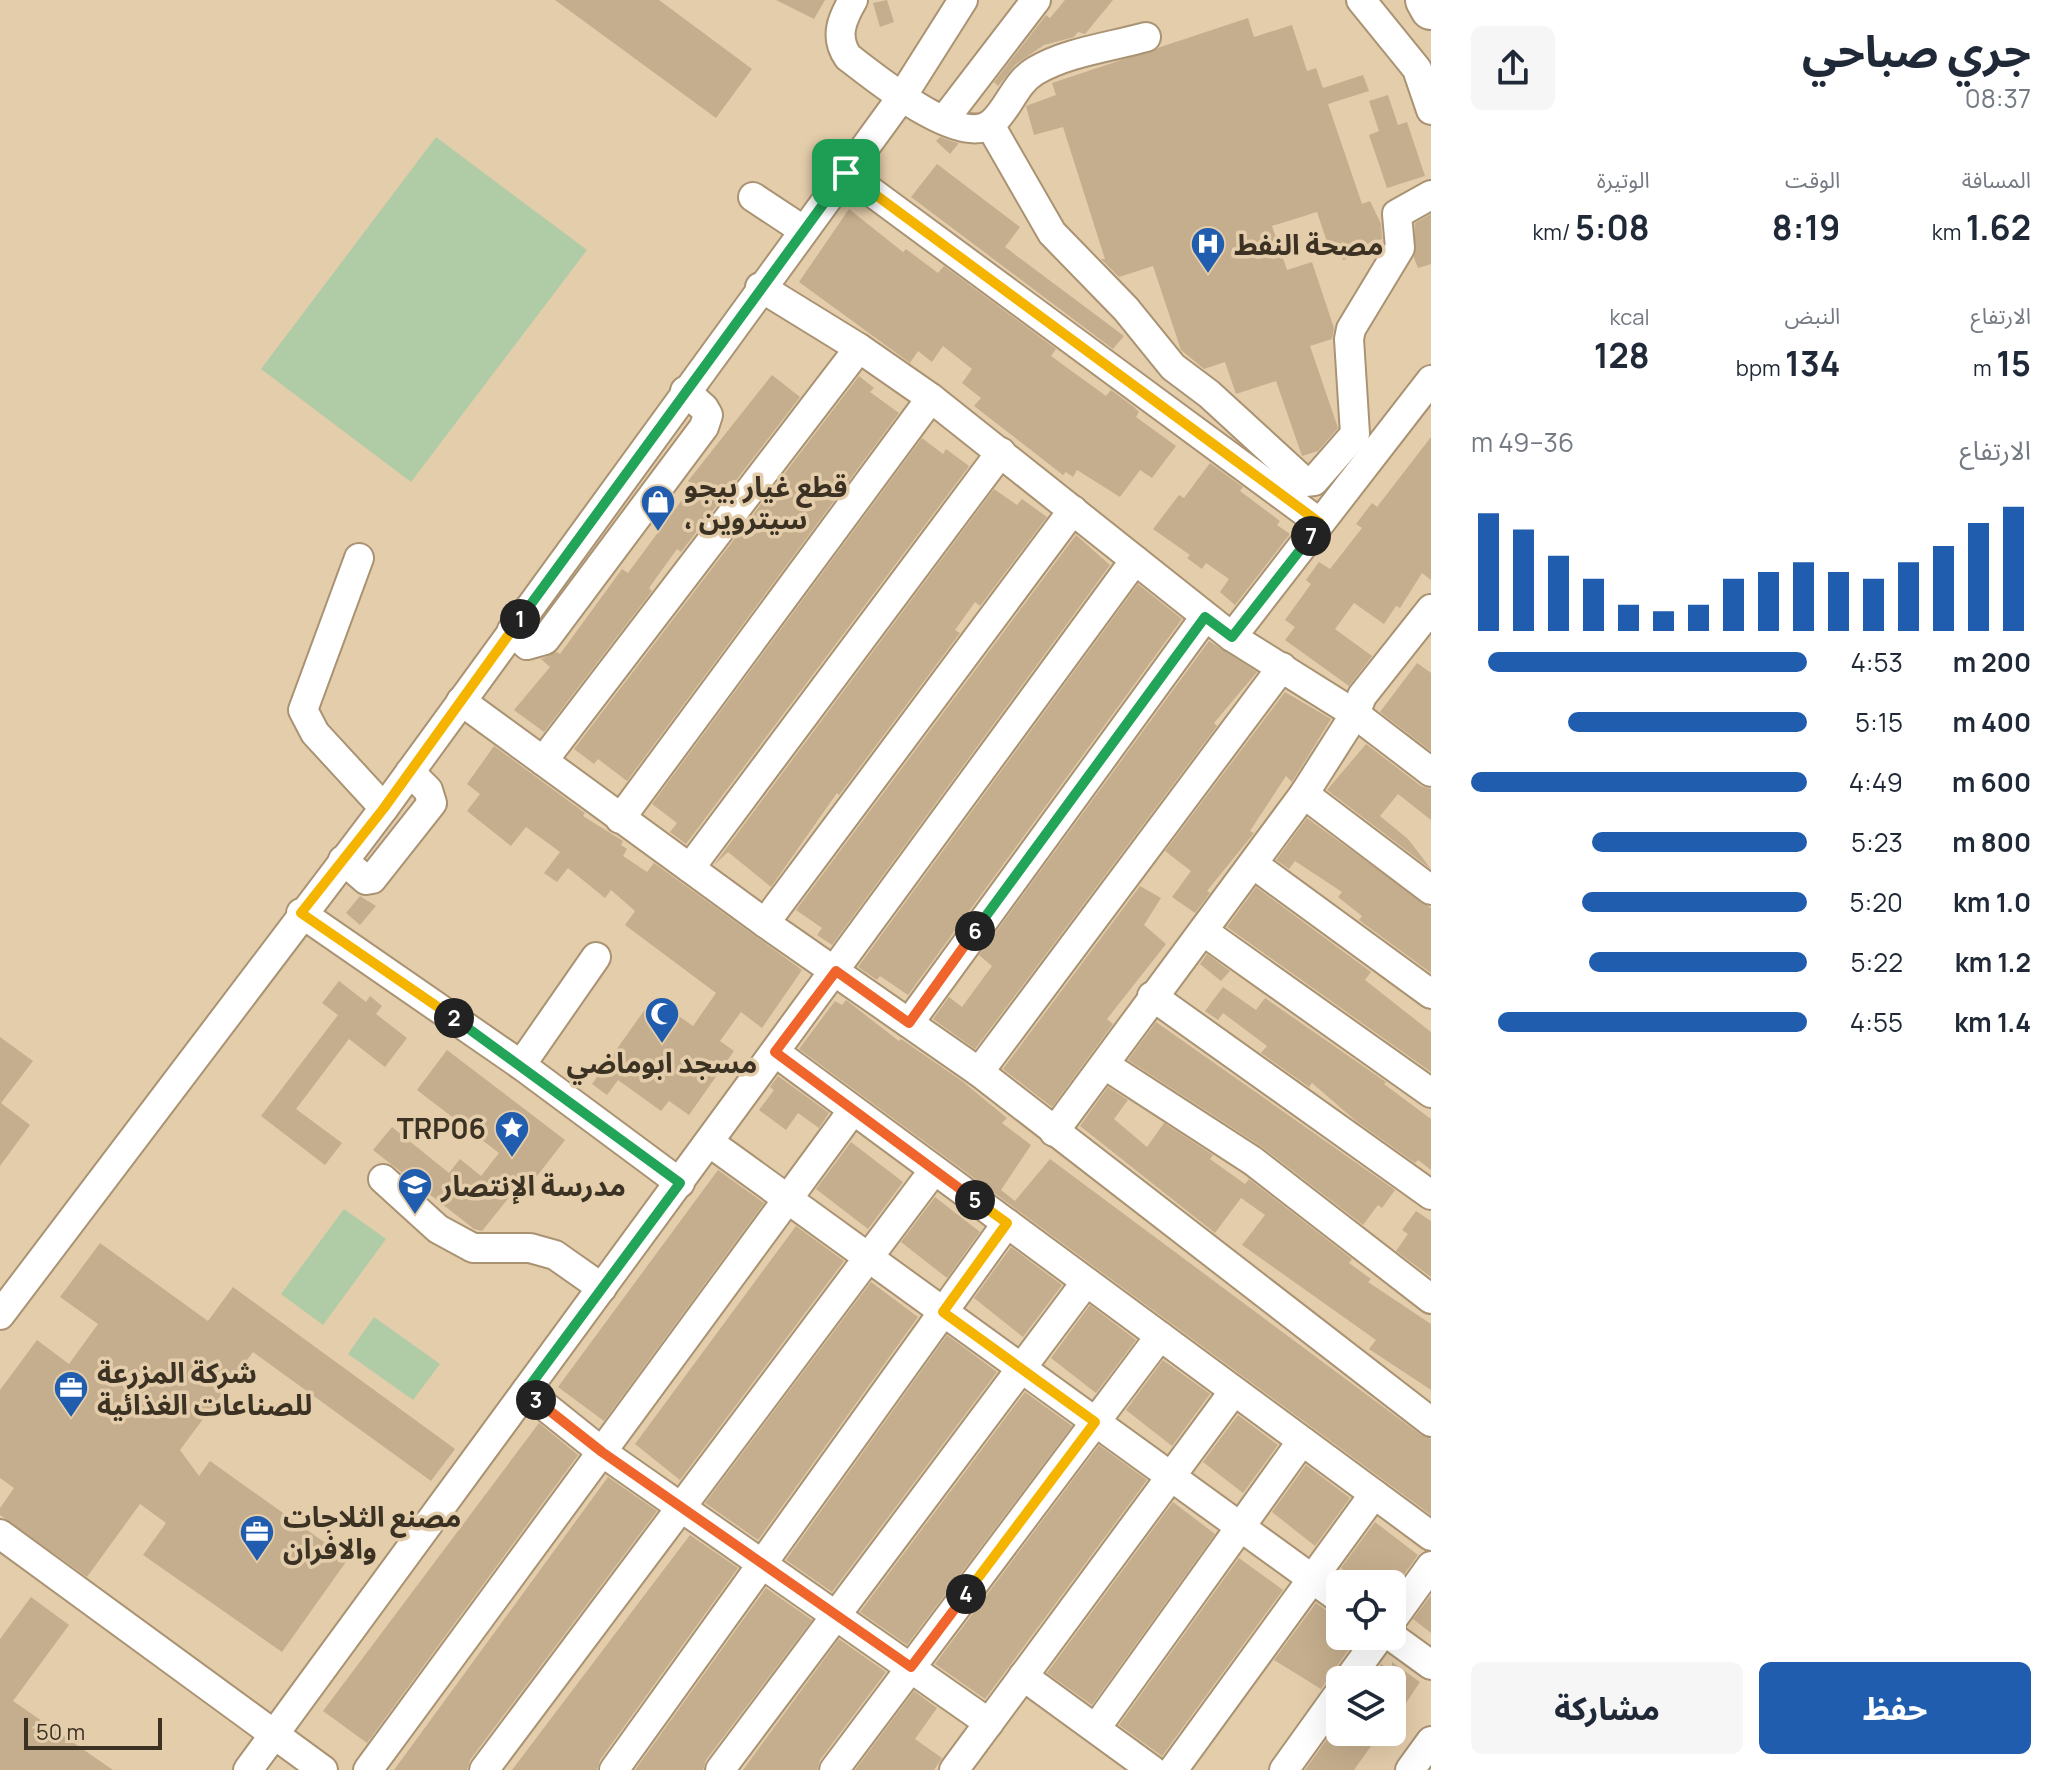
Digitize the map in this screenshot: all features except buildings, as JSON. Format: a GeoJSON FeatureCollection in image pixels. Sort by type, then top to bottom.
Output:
{"type":"FeatureCollection","features":[{"type":"Feature","properties":{"kind":"highway"},"geometry":{"type":"LineString","coordinates":[[1426,0],[1431,9]]}},
{"type":"Feature","properties":{"kind":"street"},"geometry":{"type":"LineString","coordinates":[[853,0],[843,17],[842,48],[848,57],[901,98],[944,120],[971,129],[990,125],[1031,73],[1054,61],[1146,37]]}},
{"type":"Feature","properties":{"kind":"street"},"geometry":{"type":"LineString","coordinates":[[0,1315],[301,913],[384,808],[760,287],[901,98],[963,0]]}},
{"type":"Feature","properties":{"kind":"street"},"geometry":{"type":"LineString","coordinates":[[944,120],[1036,0]]}},
{"type":"Feature","properties":{"kind":"street"},"geometry":{"type":"LineString","coordinates":[[1361,0],[1417,69],[1431,110]]}},
{"type":"Feature","properties":{"kind":"street"},"geometry":{"type":"LineString","coordinates":[[990,125],[1052,233],[1126,309],[1173,367],[1209,394],[1305,482],[1314,481],[1355,434],[1351,329],[1400,248],[1397,214],[1431,195]]}},
{"type":"Feature","properties":{"kind":"street"},"geometry":{"type":"LineString","coordinates":[[846,173],[1320,523]]}},
{"type":"Feature","properties":{"kind":"street"},"geometry":{"type":"LineString","coordinates":[[753,197],[803,230]]}},
{"type":"Feature","properties":{"kind":"street"},"geometry":{"type":"LineString","coordinates":[[760,287],[859,348],[931,398],[1205,617],[1355,714],[1431,772]]}},
{"type":"Feature","properties":{"kind":"street"},"geometry":{"type":"LineString","coordinates":[[543,761],[859,348]]}},
{"type":"Feature","properties":{"kind":"street"},"geometry":{"type":"LineString","coordinates":[[1232,637],[1431,380]]}},
{"type":"Feature","properties":{"kind":"street"},"geometry":{"type":"LineString","coordinates":[[512,630],[527,645],[545,640],[704,427],[708,415],[685,391]]}},
{"type":"Feature","properties":{"kind":"street"},"geometry":{"type":"LineString","coordinates":[[620,819],[931,398]]}},
{"type":"Feature","properties":{"kind":"street"},"geometry":{"type":"LineString","coordinates":[[690,868],[1001,452]]}},
{"type":"Feature","properties":{"kind":"street"},"geometry":{"type":"LineString","coordinates":[[603,504],[630,526]]}},
{"type":"Feature","properties":{"kind":"street"},"geometry":{"type":"LineString","coordinates":[[765,923],[1073,510]]}},
{"type":"Feature","properties":{"kind":"street"},"geometry":{"type":"LineString","coordinates":[[359,558],[303,710],[315,733],[384,808]]}},
{"type":"Feature","properties":{"kind":"street"},"geometry":{"type":"LineString","coordinates":[[248,1770],[1135,560]]}},
{"type":"Feature","properties":{"kind":"street"},"geometry":{"type":"LineString","coordinates":[[1054,1132],[1304,794],[1355,714],[1362,696],[1431,609]]}},
{"type":"Feature","properties":{"kind":"street"},"geometry":{"type":"LineString","coordinates":[[909,1023],[1205,617]]}},
{"type":"Feature","properties":{"kind":"street"},"geometry":{"type":"LineString","coordinates":[[979,1072],[1282,667]]}},
{"type":"Feature","properties":{"kind":"street"},"geometry":{"type":"LineString","coordinates":[[461,701],[765,923],[979,1072],[1431,1422]]}},
{"type":"Feature","properties":{"kind":"street"},"geometry":{"type":"LineString","coordinates":[[343,860],[366,880],[372,879],[387,863],[432,803],[428,790],[410,772]]}},
{"type":"Feature","properties":{"kind":"street"},"geometry":{"type":"LineString","coordinates":[[1304,794],[1431,890]]}},
{"type":"Feature","properties":{"kind":"street"},"geometry":{"type":"LineString","coordinates":[[1253,864],[1431,994]]}},
{"type":"Feature","properties":{"kind":"street"},"geometry":{"type":"LineString","coordinates":[[301,913],[521,1065],[680,1183]]}},
{"type":"Feature","properties":{"kind":"street"},"geometry":{"type":"LineString","coordinates":[[1203,931],[1431,1093]]}},
{"type":"Feature","properties":{"kind":"street"},"geometry":{"type":"LineString","coordinates":[[521,1065],[596,957]]}},
{"type":"Feature","properties":{"kind":"street"},"geometry":{"type":"LineString","coordinates":[[1152,996],[1431,1195]]}},
{"type":"Feature","properties":{"kind":"street"},"geometry":{"type":"LineString","coordinates":[[775,1052],[1431,1536]]}},
{"type":"Feature","properties":{"kind":"street"},"geometry":{"type":"LineString","coordinates":[[1105,1065],[1253,1161],[1431,1299]]}},
{"type":"Feature","properties":{"kind":"street"},"geometry":{"type":"LineString","coordinates":[[368,1770],[853,1110]]}},
{"type":"Feature","properties":{"kind":"street"},"geometry":{"type":"LineString","coordinates":[[709,1142],[1326,1589]]}},
{"type":"Feature","properties":{"kind":"street"},"geometry":{"type":"LineString","coordinates":[[484,1770],[934,1170]]}},
{"type":"Feature","properties":{"kind":"street"},"geometry":{"type":"LineString","coordinates":[[383,1179],[438,1229],[473,1248],[530,1248],[555,1255],[602,1288]]}},
{"type":"Feature","properties":{"kind":"street"},"geometry":{"type":"LineString","coordinates":[[614,1770],[1007,1223]]}},
{"type":"Feature","properties":{"kind":"street"},"geometry":{"type":"LineString","coordinates":[[720,1770],[1086,1282]]}},
{"type":"Feature","properties":{"kind":"street"},"geometry":{"type":"LineString","coordinates":[[834,1770],[1160,1336]]}},
{"type":"Feature","properties":{"kind":"street"},"geometry":{"type":"LineString","coordinates":[[526,1391],[602,1452],[989,1723]]}},
{"type":"Feature","properties":{"kind":"street"},"geometry":{"type":"LineString","coordinates":[[954,1770],[1234,1391]]}},
{"type":"Feature","properties":{"kind":"street"},"geometry":{"type":"LineString","coordinates":[[1096,1728],[1302,1441]]}},
{"type":"Feature","properties":{"kind":"street"},"geometry":{"type":"LineString","coordinates":[[1173,1770],[1374,1494]]}},
{"type":"Feature","properties":{"kind":"street"},"geometry":{"type":"LineString","coordinates":[[0,1534],[323,1770]]}},
{"type":"Feature","properties":{"kind":"street"},"geometry":{"type":"LineString","coordinates":[[1406,1601],[1431,1566]]}},
{"type":"Feature","properties":{"kind":"street"},"geometry":{"type":"LineString","coordinates":[[1406,1647],[1431,1665]]}},
{"type":"Feature","properties":{"kind":"street"},"geometry":{"type":"LineString","coordinates":[[1023,1676],[1152,1770]]}},
{"type":"Feature","properties":{"kind":"street"},"geometry":{"type":"LineString","coordinates":[[1284,1770],[1326,1712]]}},
{"type":"Feature","properties":{"kind":"street"},"geometry":{"type":"LineString","coordinates":[[1410,1770],[1431,1741]]}},
{"type":"Feature","properties":{"kind":"green space"},"geometry":{"type":"Polygon","coordinates":[[[436,137],[587,250],[411,482],[261,369],[436,137]]]}},
{"type":"Feature","properties":{"kind":"green space"},"geometry":{"type":"Polygon","coordinates":[[[344,1209],[386,1239],[323,1325],[281,1294],[344,1209]]]}},
{"type":"Feature","properties":{"kind":"green space"},"geometry":{"type":"Polygon","coordinates":[[[374,1317],[440,1364],[413,1400],[348,1354],[374,1317]]]}},
{"type":"Feature","properties":{"kind":"place","name":"مصحة النفط"},"geometry":{"type":"Point","coordinates":[1208,275]}},
{"type":"Feature","properties":{"kind":"place","name":"قطع غيار بيجو ، سيتروين"},"geometry":{"type":"Point","coordinates":[658,533]}},
{"type":"Feature","properties":{"kind":"place","name":"مسجد ابوماضي"},"geometry":{"type":"Point","coordinates":[662,1045]}},
{"type":"Feature","properties":{"kind":"place","name":"TRP06"},"geometry":{"type":"Point","coordinates":[512,1159]}},
{"type":"Feature","properties":{"kind":"place","name":"مدرسة الإنتصار"},"geometry":{"type":"Point","coordinates":[415,1216]}},
{"type":"Feature","properties":{"kind":"place","name":"شركة المزرعة للصناعات الغذائية"},"geometry":{"type":"Point","coordinates":[71,1419]}},
{"type":"Feature","properties":{"kind":"place","name":"مصنع الثلاجات والافران"},"geometry":{"type":"Point","coordinates":[257,1563]}},
{"type":"Feature","properties":{"kind":"route"},"geometry":{"type":"LineString","coordinates":[[846,173],[1320,523],[1232,637],[1205,617],[909,1023],[836,971],[775,1052],[1007,1223],[943,1312],[1095,1422],[911,1667],[602,1452],[526,1391],[680,1183],[521,1065],[301,913],[384,808],[760,287],[846,173]]}}]}
